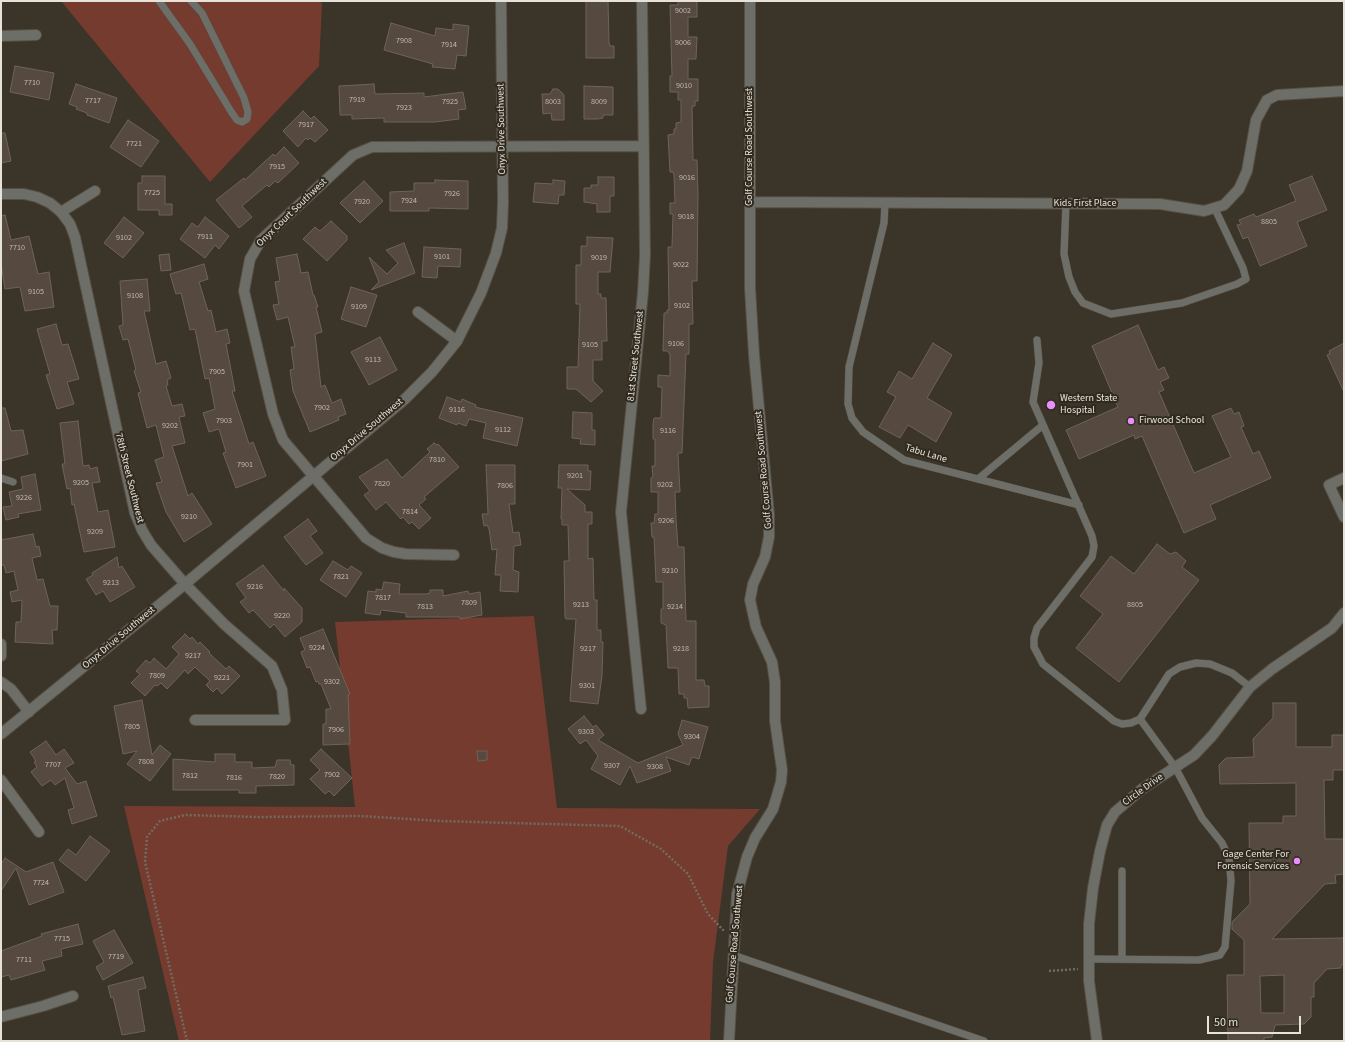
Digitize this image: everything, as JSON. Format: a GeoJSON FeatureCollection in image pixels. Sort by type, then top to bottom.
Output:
{"type":"FeatureCollection","features":[{"type":"Feature","properties":{"kind":"street","name":"Onyx Drive Southwest"},"geometry":{"type":"LineString","coordinates":[[1,734],[30,712],[185,584],[418,387],[441,362],[456,341],[474,310],[496,253],[502,228],[501,1]]}},
{"type":"Feature","properties":{"kind":"street","name":"81st Street Southwest"},"geometry":{"type":"LineString","coordinates":[[641,709],[621,512],[643,292],[645,255],[642,146],[642,1]]}},
{"type":"Feature","properties":{"kind":"street","name":"Golf Course Road Southwest"},"geometry":{"type":"LineString","coordinates":[[729,1041],[737,894],[740,877],[746,857],[755,838],[773,809],[781,782],[782,770],[775,721],[775,682],[772,662],[756,627],[750,600],[753,584],[764,557],[769,537],[769,515],[754,355],[750,288],[750,1]]}},
{"type":"Feature","properties":{"kind":"street"},"geometry":{"type":"LineString","coordinates":[[1,36],[36,35]]}},
{"type":"Feature","properties":{"kind":"street"},"geometry":{"type":"LineString","coordinates":[[1215,209],[1228,202],[1239,189],[1244,179],[1256,120],[1267,100],[1277,95],[1344,91]]}},
{"type":"Feature","properties":{"kind":"street","name":"Onyx Court Southwest"},"geometry":{"type":"LineString","coordinates":[[454,555],[406,554],[382,548],[366,538],[284,440],[273,414],[244,291],[247,269],[255,249],[272,230],[353,155],[372,147],[642,146]]}},
{"type":"Feature","properties":{"kind":"street"},"geometry":{"type":"LineString","coordinates":[[1,194],[24,194],[37,197],[50,203],[61,212],[95,191]]}},
{"type":"Feature","properties":{"kind":"street","name":"Kids First Place"},"geometry":{"type":"LineString","coordinates":[[750,202],[885,204],[1160,204],[1204,211],[1215,209]]}},
{"type":"Feature","properties":{"kind":"street","name":"78th Street Southwest"},"geometry":{"type":"LineString","coordinates":[[61,212],[70,224],[75,237],[135,513],[142,530],[152,545],[185,584],[224,624],[272,666],[282,690],[285,720],[195,720]]}},
{"type":"Feature","properties":{"kind":"street"},"geometry":{"type":"LineString","coordinates":[[418,312],[456,341]]}},
{"type":"Feature","properties":{"kind":"street"},"geometry":{"type":"LineString","coordinates":[[1344,478],[1329,485],[1344,517]]}},
{"type":"Feature","properties":{"kind":"street","name":"Circle Drive"},"geometry":{"type":"LineString","coordinates":[[1097,1041],[1089,963],[1090,924],[1093,888],[1107,825],[1115,812],[1125,802],[1194,754],[1212,736],[1250,687],[1272,669],[1332,628],[1344,613]]}},
{"type":"Feature","properties":{"kind":"street"},"geometry":{"type":"LineString","coordinates":[[1,644],[1,656]]}},
{"type":"Feature","properties":{"kind":"street"},"geometry":{"type":"LineString","coordinates":[[1,682],[11,689],[30,712]]}},
{"type":"Feature","properties":{"kind":"street"},"geometry":{"type":"LineString","coordinates":[[1,780],[39,832]]}},
{"type":"Feature","properties":{"kind":"street"},"geometry":{"type":"LineString","coordinates":[[1,1017],[73,996]]}},
{"type":"Feature","properties":{"kind":"lane"},"geometry":{"type":"LineString","coordinates":[[159,1],[190,44],[232,113],[237,120],[242,122],[247,119],[248,112],[244,98],[202,13],[191,1]]}},
{"type":"Feature","properties":{"kind":"lane","name":"Tabu Lane"},"geometry":{"type":"LineString","coordinates":[[885,204],[884,223],[850,366],[848,404],[852,418],[863,432],[904,460],[1079,506]]}},
{"type":"Feature","properties":{"kind":"lane"},"geometry":{"type":"LineString","coordinates":[[1066,204],[1064,254],[1069,277],[1075,292],[1083,303],[1111,314],[1182,303],[1237,284],[1246,279],[1243,268],[1215,209]]}},
{"type":"Feature","properties":{"kind":"lane"},"geometry":{"type":"LineString","coordinates":[[1037,340],[1039,362],[1033,402],[1092,536],[1094,546],[1092,557],[1037,628],[1034,638],[1034,647],[1043,664],[1114,721],[1122,724],[1131,723],[1140,719],[1168,674],[1180,667],[1196,662],[1210,664],[1232,673],[1250,687]]}},
{"type":"Feature","properties":{"kind":"lane"},"geometry":{"type":"LineString","coordinates":[[978,479],[1043,425]]}},
{"type":"Feature","properties":{"kind":"lane"},"geometry":{"type":"LineString","coordinates":[[1,478],[12,482]]}},
{"type":"Feature","properties":{"kind":"lane"},"geometry":{"type":"LineString","coordinates":[[1089,963],[1122,959],[1199,960],[1220,955],[1225,947],[1231,881],[1229,858],[1222,843],[1202,818],[1175,767],[1140,719]]}},
{"type":"Feature","properties":{"kind":"lane"},"geometry":{"type":"LineString","coordinates":[[1122,871],[1122,959]]}},
{"type":"Feature","properties":{"kind":"lane"},"geometry":{"type":"LineString","coordinates":[[733,955],[984,1041]]}},
{"type":"Feature","properties":{"kind":"path"},"geometry":{"type":"LineString","coordinates":[[188,1041],[145,862],[147,837],[160,821],[185,815],[259,817],[360,816],[440,821],[620,826],[661,849],[688,874],[708,914],[734,941]]}},
{"type":"Feature","properties":{"kind":"path"},"geometry":{"type":"LineString","coordinates":[[1049,971],[1089,963]]}},
{"type":"Feature","properties":{"kind":"shaded area"},"geometry":{"type":"Polygon","coordinates":[[[61,1],[320,1],[322,4],[319,66],[210,182],[61,1]]]}},
{"type":"Feature","properties":{"kind":"shaded area"},"geometry":{"type":"Polygon","coordinates":[[[534,616],[557,808],[760,809],[728,846],[713,962],[710,1041],[179,1041],[124,806],[355,807],[335,622],[534,616]]]}},
{"type":"Feature","properties":{"kind":"building"},"geometry":{"type":"Polygon","coordinates":[[[586,1],[608,1],[609,43],[610,46],[614,46],[614,58],[586,58],[586,1]]]}},
{"type":"Feature","properties":{"kind":"building"},"geometry":{"type":"Polygon","coordinates":[[[678,1],[697,1],[697,17],[688,17],[688,37],[697,37],[696,59],[688,59],[688,79],[698,79],[698,101],[695,101],[695,106],[692,106],[693,160],[697,160],[698,194],[697,281],[692,281],[693,324],[689,324],[689,354],[686,354],[682,453],[678,453],[680,492],[675,492],[676,519],[678,547],[684,547],[686,621],[696,621],[696,680],[704,680],[705,686],[709,686],[709,707],[688,708],[687,698],[684,698],[684,694],[679,694],[678,668],[668,668],[666,625],[661,623],[661,609],[663,609],[663,582],[656,582],[654,537],[652,537],[651,523],[654,523],[655,514],[658,514],[658,492],[651,492],[651,478],[653,477],[652,466],[655,466],[655,439],[653,439],[654,418],[661,418],[662,387],[658,387],[658,375],[670,376],[670,355],[668,351],[663,351],[664,313],[667,313],[667,310],[669,310],[668,247],[672,247],[673,214],[670,214],[670,203],[675,203],[674,175],[673,172],[670,172],[668,135],[674,134],[676,123],[681,122],[681,100],[678,100],[678,92],[670,92],[670,76],[672,76],[670,5],[678,5],[678,1]]]}},
{"type":"Feature","properties":{"kind":"building"},"geometry":{"type":"Polygon","coordinates":[[[391,23],[435,36],[436,28],[453,30],[453,24],[469,26],[466,56],[457,55],[455,69],[432,67],[433,64],[384,50],[391,23]]]}},
{"type":"Feature","properties":{"kind":"building"},"geometry":{"type":"Polygon","coordinates":[[[15,66],[54,73],[49,100],[10,92],[15,66]]]}},
{"type":"Feature","properties":{"kind":"building"},"geometry":{"type":"Polygon","coordinates":[[[76,84],[117,98],[109,123],[87,115],[87,113],[76,109],[77,107],[69,104],[76,84]]]}},
{"type":"Feature","properties":{"kind":"building"},"geometry":{"type":"Polygon","coordinates":[[[374,84],[375,94],[424,93],[424,97],[463,92],[466,109],[458,110],[459,119],[435,122],[384,122],[384,118],[352,119],[352,115],[340,115],[339,86],[374,84]]]}},
{"type":"Feature","properties":{"kind":"building"},"geometry":{"type":"Polygon","coordinates":[[[584,86],[613,87],[613,115],[603,115],[603,118],[598,119],[584,119],[584,86]]]}},
{"type":"Feature","properties":{"kind":"building"},"geometry":{"type":"Polygon","coordinates":[[[553,89],[558,89],[564,95],[564,120],[552,120],[551,113],[543,114],[542,94],[550,94],[553,89]]]}},
{"type":"Feature","properties":{"kind":"building"},"geometry":{"type":"Polygon","coordinates":[[[303,111],[311,119],[314,116],[328,130],[315,142],[310,138],[308,140],[306,138],[298,147],[283,131],[303,111]]]}},
{"type":"Feature","properties":{"kind":"building"},"geometry":{"type":"Polygon","coordinates":[[[128,120],[159,141],[141,167],[110,147],[128,120]]]}},
{"type":"Feature","properties":{"kind":"building"},"geometry":{"type":"Polygon","coordinates":[[[1,133],[5,133],[11,161],[1,163],[1,133]]]}},
{"type":"Feature","properties":{"kind":"building"},"geometry":{"type":"Polygon","coordinates":[[[284,147],[299,163],[278,183],[275,181],[269,187],[267,185],[242,206],[252,217],[239,228],[216,200],[244,178],[245,180],[273,154],[275,156],[284,147]]]}},
{"type":"Feature","properties":{"kind":"building"},"geometry":{"type":"Polygon","coordinates":[[[142,176],[165,176],[165,204],[172,204],[172,215],[159,215],[159,210],[138,210],[138,183],[142,183],[142,176]]]}},
{"type":"Feature","properties":{"kind":"building"},"geometry":{"type":"Polygon","coordinates":[[[1312,176],[1327,210],[1297,222],[1307,246],[1260,266],[1248,237],[1243,239],[1237,225],[1241,224],[1239,220],[1254,214],[1256,217],[1296,201],[1289,185],[1312,176]]]}},
{"type":"Feature","properties":{"kind":"building"},"geometry":{"type":"Polygon","coordinates":[[[598,177],[614,177],[614,196],[610,196],[610,212],[597,212],[597,204],[584,202],[584,188],[591,188],[591,185],[598,185],[598,177]]]}},
{"type":"Feature","properties":{"kind":"building"},"geometry":{"type":"Polygon","coordinates":[[[435,180],[468,181],[468,209],[429,208],[429,211],[390,211],[390,192],[414,191],[414,183],[435,183],[435,180]]]}},
{"type":"Feature","properties":{"kind":"building"},"geometry":{"type":"Polygon","coordinates":[[[553,180],[565,181],[564,195],[559,195],[558,204],[533,202],[535,183],[553,184],[553,180]]]}},
{"type":"Feature","properties":{"kind":"building"},"geometry":{"type":"Polygon","coordinates":[[[364,181],[383,201],[360,223],[340,203],[364,181]]]}},
{"type":"Feature","properties":{"kind":"building"},"geometry":{"type":"Polygon","coordinates":[[[5,215],[11,240],[29,236],[38,274],[49,272],[54,307],[25,311],[20,287],[5,289],[1,263],[1,216],[5,215]]]}},
{"type":"Feature","properties":{"kind":"building"},"geometry":{"type":"Polygon","coordinates":[[[124,217],[144,233],[123,258],[104,243],[124,217]]]}},
{"type":"Feature","properties":{"kind":"building"},"geometry":{"type":"Polygon","coordinates":[[[205,217],[229,236],[219,249],[215,245],[205,258],[180,239],[192,223],[198,227],[205,217]]]}},
{"type":"Feature","properties":{"kind":"building"},"geometry":{"type":"Polygon","coordinates":[[[331,221],[347,236],[347,240],[327,261],[303,239],[315,227],[320,231],[331,221]]]}},
{"type":"Feature","properties":{"kind":"building"},"geometry":{"type":"Polygon","coordinates":[[[587,237],[613,238],[610,272],[598,272],[598,294],[601,294],[601,298],[606,298],[607,341],[602,341],[602,360],[593,360],[593,381],[603,391],[591,402],[576,389],[567,389],[567,367],[578,367],[580,304],[576,304],[576,265],[581,265],[581,246],[587,246],[587,237]]]}},
{"type":"Feature","properties":{"kind":"building"},"geometry":{"type":"Polygon","coordinates":[[[404,243],[415,273],[371,290],[379,282],[369,257],[387,274],[398,263],[386,250],[404,243]]]}},
{"type":"Feature","properties":{"kind":"building"},"geometry":{"type":"Polygon","coordinates":[[[424,247],[461,249],[460,267],[438,266],[437,278],[422,277],[424,247]]]}},
{"type":"Feature","properties":{"kind":"building"},"geometry":{"type":"Polygon","coordinates":[[[169,254],[171,270],[161,271],[159,255],[169,254]]]}},
{"type":"Feature","properties":{"kind":"building"},"geometry":{"type":"Polygon","coordinates":[[[297,254],[301,273],[308,272],[313,295],[318,307],[316,307],[322,332],[315,334],[321,387],[325,385],[332,403],[341,399],[346,414],[338,417],[339,420],[310,432],[293,391],[290,370],[294,369],[291,347],[295,347],[288,317],[277,320],[273,305],[279,304],[275,282],[280,281],[276,258],[297,254]]]}},
{"type":"Feature","properties":{"kind":"building"},"geometry":{"type":"Polygon","coordinates":[[[204,264],[208,279],[199,282],[208,311],[211,310],[216,332],[227,329],[230,343],[226,344],[235,391],[232,391],[249,444],[253,442],[266,476],[236,488],[223,453],[226,452],[219,429],[209,432],[203,413],[215,409],[209,378],[205,379],[195,329],[190,330],[181,293],[176,294],[170,274],[204,264]]]}},
{"type":"Feature","properties":{"kind":"building"},"geometry":{"type":"Polygon","coordinates":[[[147,279],[150,311],[144,311],[156,364],[166,361],[171,378],[167,380],[168,385],[166,386],[172,406],[182,404],[185,416],[179,417],[185,443],[172,446],[188,496],[192,493],[212,524],[184,542],[166,512],[156,483],[162,482],[155,460],[164,457],[156,425],[147,428],[138,393],[141,392],[134,371],[136,370],[128,339],[123,340],[119,326],[123,325],[120,281],[147,279]]]}},
{"type":"Feature","properties":{"kind":"building"},"geometry":{"type":"Polygon","coordinates":[[[351,287],[377,295],[366,327],[341,319],[351,287]]]}},
{"type":"Feature","properties":{"kind":"building"},"geometry":{"type":"Polygon","coordinates":[[[56,324],[62,345],[68,344],[79,379],[67,382],[74,404],[57,409],[46,375],[50,374],[37,329],[56,324]]]}},
{"type":"Feature","properties":{"kind":"building"},"geometry":{"type":"Polygon","coordinates":[[[1138,325],[1158,370],[1164,367],[1169,378],[1160,382],[1164,390],[1159,392],[1194,473],[1231,457],[1212,416],[1231,408],[1234,414],[1239,412],[1244,426],[1241,427],[1253,454],[1259,451],[1271,478],[1210,505],[1216,519],[1184,533],[1142,436],[1135,439],[1134,435],[1079,459],[1066,430],[1118,407],[1092,346],[1138,325]]]}},
{"type":"Feature","properties":{"kind":"building"},"geometry":{"type":"Polygon","coordinates":[[[380,337],[397,370],[369,385],[351,352],[380,337]]]}},
{"type":"Feature","properties":{"kind":"building"},"geometry":{"type":"Polygon","coordinates":[[[933,343],[952,355],[927,398],[952,413],[936,442],[908,425],[900,438],[879,427],[896,397],[887,392],[899,371],[912,379],[933,343]]]}},
{"type":"Feature","properties":{"kind":"building"},"geometry":{"type":"Polygon","coordinates":[[[1344,343],[1344,392],[1327,355],[1330,354],[1329,351],[1344,343]]]}},
{"type":"Feature","properties":{"kind":"building"},"geometry":{"type":"Polygon","coordinates":[[[447,397],[461,402],[462,399],[476,405],[475,407],[523,418],[517,446],[483,438],[486,423],[469,419],[466,426],[458,423],[457,425],[439,418],[447,397]]]}},
{"type":"Feature","properties":{"kind":"building"},"geometry":{"type":"Polygon","coordinates":[[[1,408],[5,408],[11,431],[23,430],[28,454],[1,461],[1,408]]]}},
{"type":"Feature","properties":{"kind":"building"},"geometry":{"type":"Polygon","coordinates":[[[573,412],[592,413],[592,430],[595,430],[595,445],[580,444],[581,439],[572,438],[573,412]]]}},
{"type":"Feature","properties":{"kind":"building"},"geometry":{"type":"Polygon","coordinates":[[[78,421],[83,466],[89,465],[90,469],[97,467],[100,482],[92,483],[98,512],[108,510],[115,547],[84,552],[74,504],[72,505],[70,488],[67,489],[62,464],[65,464],[60,423],[78,421]]]}},
{"type":"Feature","properties":{"kind":"building"},"geometry":{"type":"Polygon","coordinates":[[[434,443],[437,445],[438,444],[459,467],[424,497],[426,499],[419,505],[431,518],[419,529],[412,522],[409,524],[403,517],[401,519],[386,502],[376,510],[364,495],[370,491],[359,477],[387,459],[402,478],[430,452],[427,449],[434,443]]]}},
{"type":"Feature","properties":{"kind":"building"},"geometry":{"type":"Polygon","coordinates":[[[486,465],[515,465],[515,504],[509,504],[513,533],[519,532],[521,545],[514,546],[513,570],[519,572],[518,592],[500,591],[501,575],[495,575],[497,549],[492,550],[489,529],[487,525],[484,526],[482,514],[488,514],[486,465]]]}},
{"type":"Feature","properties":{"kind":"building"},"geometry":{"type":"Polygon","coordinates":[[[559,465],[588,465],[588,471],[591,471],[590,490],[567,489],[585,505],[585,512],[592,512],[592,524],[588,524],[588,559],[593,558],[594,600],[597,600],[597,630],[601,630],[601,642],[603,642],[602,676],[598,704],[570,701],[576,619],[566,619],[565,617],[564,561],[569,561],[568,525],[562,525],[561,519],[562,488],[558,488],[559,465]]]}},
{"type":"Feature","properties":{"kind":"building"},"geometry":{"type":"Polygon","coordinates":[[[35,474],[41,510],[18,514],[19,517],[6,520],[3,507],[12,506],[9,492],[23,489],[21,477],[35,474]]]}},
{"type":"Feature","properties":{"kind":"building"},"geometry":{"type":"Polygon","coordinates":[[[308,519],[317,531],[310,536],[323,553],[306,565],[284,537],[308,519]]]}},
{"type":"Feature","properties":{"kind":"building"},"geometry":{"type":"Polygon","coordinates":[[[33,534],[36,547],[39,546],[41,556],[32,558],[37,580],[43,579],[50,606],[58,606],[57,630],[52,630],[53,644],[15,642],[16,622],[21,622],[22,600],[12,602],[10,592],[18,590],[14,571],[6,573],[4,565],[1,565],[1,540],[33,534]]]}},
{"type":"Feature","properties":{"kind":"building"},"geometry":{"type":"Polygon","coordinates":[[[1157,544],[1170,554],[1176,552],[1186,561],[1182,567],[1199,580],[1119,682],[1076,648],[1103,614],[1080,596],[1111,556],[1134,574],[1157,544]]]}},
{"type":"Feature","properties":{"kind":"building"},"geometry":{"type":"Polygon","coordinates":[[[117,557],[119,568],[122,566],[135,587],[110,602],[103,591],[96,595],[86,579],[93,575],[92,573],[117,557]]]}},
{"type":"Feature","properties":{"kind":"building"},"geometry":{"type":"Polygon","coordinates":[[[333,561],[348,570],[351,566],[362,573],[346,597],[320,580],[333,561]]]}},
{"type":"Feature","properties":{"kind":"building"},"geometry":{"type":"Polygon","coordinates":[[[263,565],[284,591],[284,588],[302,608],[302,622],[285,637],[274,624],[270,628],[253,610],[249,613],[240,602],[246,598],[236,584],[263,565]]]}},
{"type":"Feature","properties":{"kind":"building"},"geometry":{"type":"Polygon","coordinates":[[[384,582],[400,584],[399,594],[426,594],[430,593],[430,590],[443,590],[443,596],[468,591],[469,594],[480,592],[482,615],[460,619],[460,617],[406,617],[406,613],[381,610],[380,615],[365,613],[368,591],[376,592],[376,589],[382,590],[384,582]]]}},
{"type":"Feature","properties":{"kind":"building"},"geometry":{"type":"Polygon","coordinates":[[[323,629],[350,694],[348,695],[350,744],[323,745],[323,724],[326,724],[326,709],[331,709],[321,684],[319,684],[318,681],[316,682],[310,667],[307,668],[301,652],[305,650],[300,638],[323,629]]]}},
{"type":"Feature","properties":{"kind":"building"},"geometry":{"type":"Polygon","coordinates":[[[185,634],[190,639],[192,637],[198,644],[200,642],[226,669],[229,666],[240,676],[222,694],[217,688],[213,692],[206,685],[210,681],[195,667],[188,674],[185,670],[167,689],[161,683],[157,686],[155,685],[145,696],[131,683],[140,674],[136,671],[146,660],[150,663],[154,658],[166,669],[179,654],[172,647],[185,634]]]}},
{"type":"Feature","properties":{"kind":"building"},"geometry":{"type":"Polygon","coordinates":[[[142,700],[152,755],[160,745],[171,754],[150,781],[127,764],[137,751],[123,754],[114,706],[142,700]]]}},
{"type":"Feature","properties":{"kind":"building","name":"Gage Center For Forensic Services"},"geometry":{"type":"Polygon","coordinates":[[[1273,703],[1296,703],[1296,747],[1332,747],[1332,735],[1344,735],[1344,770],[1333,770],[1333,780],[1324,780],[1325,839],[1344,839],[1344,874],[1335,875],[1336,883],[1325,884],[1272,939],[1344,938],[1344,965],[1341,965],[1341,968],[1327,969],[1314,983],[1314,997],[1311,997],[1311,1017],[1304,1024],[1275,1025],[1272,1037],[1264,1038],[1264,1041],[1228,1041],[1227,975],[1244,975],[1244,940],[1232,929],[1232,922],[1250,904],[1249,823],[1283,823],[1283,816],[1296,816],[1296,783],[1220,784],[1219,765],[1226,758],[1254,757],[1253,739],[1273,718],[1273,703]],[[1284,975],[1260,976],[1261,1013],[1284,1013],[1284,975]]]}},
{"type":"Feature","properties":{"kind":"building"},"geometry":{"type":"Polygon","coordinates":[[[584,716],[593,727],[596,725],[604,735],[598,740],[638,763],[683,745],[678,734],[682,720],[708,727],[699,759],[692,757],[689,765],[666,757],[671,771],[637,783],[630,766],[620,785],[591,769],[598,756],[586,740],[580,744],[568,729],[584,716]]]}},
{"type":"Feature","properties":{"kind":"building"},"geometry":{"type":"Polygon","coordinates":[[[46,741],[56,755],[64,749],[74,763],[65,768],[77,784],[86,781],[97,816],[72,824],[68,810],[74,808],[65,778],[55,785],[51,780],[42,786],[31,772],[37,767],[34,762],[36,761],[30,752],[46,741]]]}},
{"type":"Feature","properties":{"kind":"building"},"geometry":{"type":"Polygon","coordinates":[[[321,749],[352,778],[334,796],[329,791],[325,794],[310,779],[320,770],[310,760],[321,749]]]}},
{"type":"Feature","properties":{"kind":"building"},"geometry":{"type":"Polygon","coordinates":[[[477,751],[487,751],[487,760],[478,761],[477,751]]]}},
{"type":"Feature","properties":{"kind":"building"},"geometry":{"type":"Polygon","coordinates":[[[215,754],[235,754],[235,762],[252,762],[252,768],[275,767],[277,760],[290,760],[291,765],[294,765],[294,785],[256,786],[256,793],[239,793],[239,790],[173,790],[173,759],[215,762],[215,754]]]}},
{"type":"Feature","properties":{"kind":"building"},"geometry":{"type":"Polygon","coordinates":[[[90,836],[110,851],[86,881],[59,860],[68,849],[76,855],[90,836]]]}},
{"type":"Feature","properties":{"kind":"building"},"geometry":{"type":"Polygon","coordinates":[[[5,858],[26,872],[53,862],[64,892],[29,905],[16,868],[1,891],[1,864],[5,858]]]}},
{"type":"Feature","properties":{"kind":"building"},"geometry":{"type":"Polygon","coordinates":[[[78,924],[83,944],[61,949],[62,956],[42,961],[45,970],[11,980],[9,975],[1,977],[1,951],[42,936],[41,934],[78,924]]]}},
{"type":"Feature","properties":{"kind":"building"},"geometry":{"type":"Polygon","coordinates":[[[114,930],[133,963],[103,980],[96,967],[104,962],[93,941],[114,930]]]}},
{"type":"Feature","properties":{"kind":"building"},"geometry":{"type":"Polygon","coordinates":[[[143,977],[146,988],[138,990],[145,1031],[122,1035],[113,997],[111,998],[108,986],[143,977]]]}},
{"type":"Feature","properties":{"kind":"place","name":"Western State Hospital"},"geometry":{"type":"Point","coordinates":[1051,405]}},
{"type":"Feature","properties":{"kind":"place","name":"Firwood School"},"geometry":{"type":"Point","coordinates":[1131,421]}},
{"type":"Feature","properties":{"kind":"place","name":"Gage Center For Forensic Services"},"geometry":{"type":"Point","coordinates":[1297,861]}}]}
